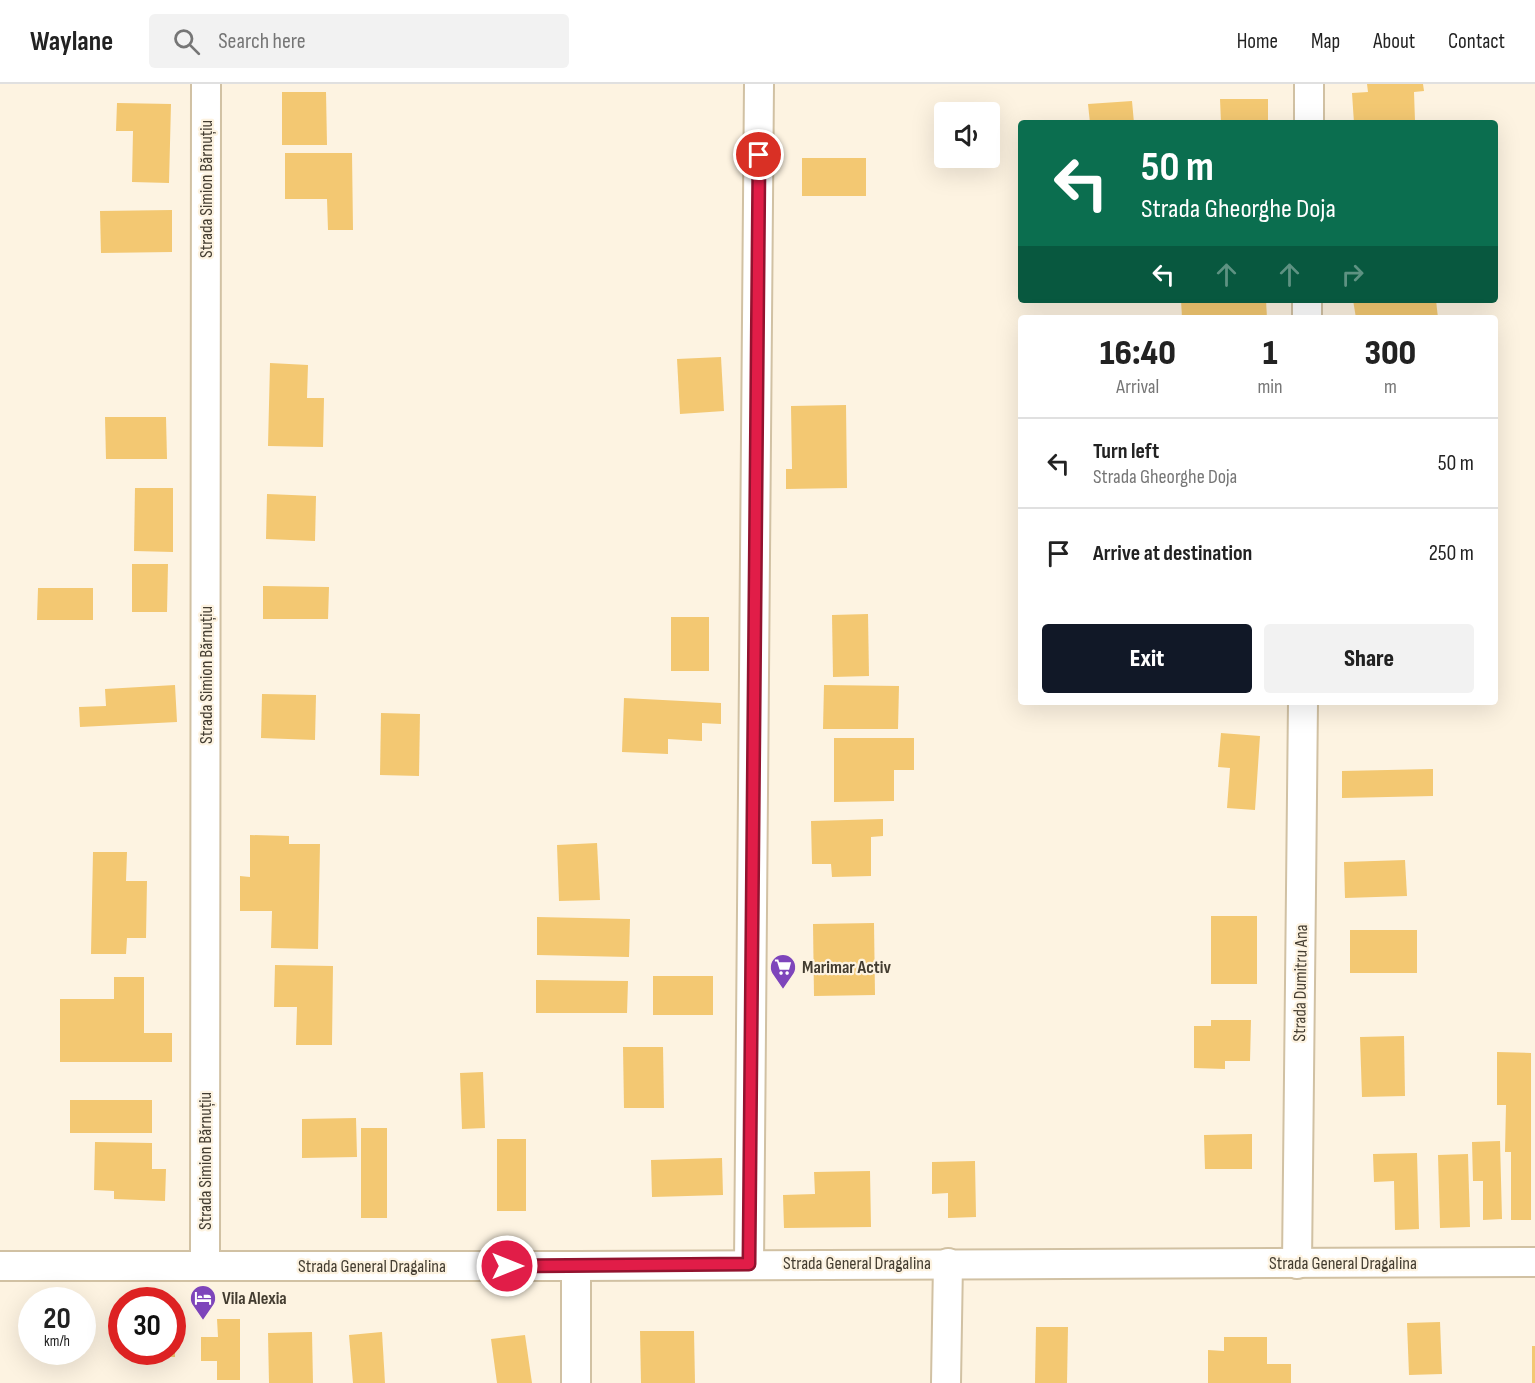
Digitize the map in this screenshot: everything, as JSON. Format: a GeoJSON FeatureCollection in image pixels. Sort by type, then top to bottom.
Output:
{"type":"FeatureCollection","features":[{"type":"Feature","properties":{"kind":"street","name":"Strada Simion Bărnuțiu"},"geometry":{"type":"LineString","coordinates":[[205,1265],[207,84]]}},
{"type":"Feature","properties":{"kind":"street"},"geometry":{"type":"LineString","coordinates":[[749,1264],[759,84]]}},
{"type":"Feature","properties":{"kind":"street"},"geometry":{"type":"LineString","coordinates":[[1309,84],[1309,120]]}},
{"type":"Feature","properties":{"kind":"street","name":"Strada Dumitru Ana"},"geometry":{"type":"LineString","coordinates":[[1297,1264],[1303,705]]}},
{"type":"Feature","properties":{"kind":"street","name":"Strada General Dragalina"},"geometry":{"type":"LineString","coordinates":[[0,1266],[1535,1262]]}},
{"type":"Feature","properties":{"kind":"street"},"geometry":{"type":"LineString","coordinates":[[946,1383],[948,1263]]}},
{"type":"Feature","properties":{"kind":"street"},"geometry":{"type":"LineString","coordinates":[[576,1266],[576,1383]]}},
{"type":"Feature","properties":{"kind":"building"},"geometry":{"type":"Polygon","coordinates":[[[1367,84],[1423,84],[1424,91],[1414,92],[1415,120],[1354,120],[1352,93],[1368,92],[1367,84]]]}},
{"type":"Feature","properties":{"kind":"building"},"geometry":{"type":"Polygon","coordinates":[[[282,92],[326,92],[327,145],[282,145],[282,92]]]}},
{"type":"Feature","properties":{"kind":"building"},"geometry":{"type":"Polygon","coordinates":[[[1220,99],[1268,99],[1268,120],[1221,120],[1220,99]]]}},
{"type":"Feature","properties":{"kind":"building"},"geometry":{"type":"Polygon","coordinates":[[[1132,101],[1134,120],[1090,120],[1088,104],[1132,101]]]}},
{"type":"Feature","properties":{"kind":"building"},"geometry":{"type":"Polygon","coordinates":[[[117,103],[171,104],[169,183],[132,182],[133,131],[116,131],[117,103]]]}},
{"type":"Feature","properties":{"kind":"building"},"geometry":{"type":"Polygon","coordinates":[[[285,153],[352,153],[353,230],[328,230],[327,199],[285,199],[285,153]]]}},
{"type":"Feature","properties":{"kind":"building"},"geometry":{"type":"Polygon","coordinates":[[[802,158],[866,158],[866,196],[802,196],[802,158]]]}},
{"type":"Feature","properties":{"kind":"building"},"geometry":{"type":"Polygon","coordinates":[[[172,210],[172,252],[101,253],[100,211],[172,210]]]}},
{"type":"Feature","properties":{"kind":"building"},"geometry":{"type":"Polygon","coordinates":[[[1181,303],[1266,303],[1267,315],[1182,315],[1181,303]]]}},
{"type":"Feature","properties":{"kind":"building"},"geometry":{"type":"Polygon","coordinates":[[[1354,303],[1436,303],[1438,315],[1356,315],[1354,303]]]}},
{"type":"Feature","properties":{"kind":"building"},"geometry":{"type":"Polygon","coordinates":[[[721,357],[724,411],[680,414],[677,359],[721,357]]]}},
{"type":"Feature","properties":{"kind":"building"},"geometry":{"type":"Polygon","coordinates":[[[270,363],[308,365],[307,398],[324,398],[323,447],[268,446],[270,363]]]}},
{"type":"Feature","properties":{"kind":"building"},"geometry":{"type":"Polygon","coordinates":[[[846,405],[847,488],[786,489],[786,469],[792,469],[791,406],[846,405]]]}},
{"type":"Feature","properties":{"kind":"building"},"geometry":{"type":"Polygon","coordinates":[[[105,417],[166,417],[167,459],[106,459],[105,417]]]}},
{"type":"Feature","properties":{"kind":"building"},"geometry":{"type":"Polygon","coordinates":[[[135,488],[173,488],[173,552],[134,551],[135,488]]]}},
{"type":"Feature","properties":{"kind":"building"},"geometry":{"type":"Polygon","coordinates":[[[267,494],[316,496],[315,541],[266,539],[267,494]]]}},
{"type":"Feature","properties":{"kind":"building"},"geometry":{"type":"Polygon","coordinates":[[[132,564],[168,564],[167,612],[132,612],[132,564]]]}},
{"type":"Feature","properties":{"kind":"building"},"geometry":{"type":"Polygon","coordinates":[[[263,586],[329,587],[328,619],[263,619],[263,586]]]}},
{"type":"Feature","properties":{"kind":"building"},"geometry":{"type":"Polygon","coordinates":[[[38,588],[93,588],[93,620],[37,620],[38,588]]]}},
{"type":"Feature","properties":{"kind":"building"},"geometry":{"type":"Polygon","coordinates":[[[868,614],[869,676],[833,677],[832,615],[868,614]]]}},
{"type":"Feature","properties":{"kind":"building"},"geometry":{"type":"Polygon","coordinates":[[[671,617],[709,617],[709,671],[671,671],[671,617]]]}},
{"type":"Feature","properties":{"kind":"building"},"geometry":{"type":"Polygon","coordinates":[[[175,685],[177,722],[80,727],[79,707],[106,706],[105,689],[175,685]]]}},
{"type":"Feature","properties":{"kind":"building"},"geometry":{"type":"Polygon","coordinates":[[[824,685],[899,686],[898,729],[823,729],[824,685]]]}},
{"type":"Feature","properties":{"kind":"building"},"geometry":{"type":"Polygon","coordinates":[[[262,694],[316,695],[315,740],[261,738],[262,694]]]}},
{"type":"Feature","properties":{"kind":"building"},"geometry":{"type":"Polygon","coordinates":[[[624,698],[721,703],[721,724],[702,723],[702,741],[668,739],[668,754],[622,752],[624,698]]]}},
{"type":"Feature","properties":{"kind":"building"},"geometry":{"type":"Polygon","coordinates":[[[381,713],[420,714],[419,776],[380,775],[381,713]]]}},
{"type":"Feature","properties":{"kind":"building"},"geometry":{"type":"Polygon","coordinates":[[[1221,733],[1260,736],[1255,810],[1227,808],[1230,768],[1218,767],[1221,733]]]}},
{"type":"Feature","properties":{"kind":"building"},"geometry":{"type":"Polygon","coordinates":[[[834,738],[914,738],[914,770],[894,770],[894,801],[834,802],[834,738]]]}},
{"type":"Feature","properties":{"kind":"building"},"geometry":{"type":"Polygon","coordinates":[[[1433,769],[1433,796],[1342,798],[1342,771],[1433,769]]]}},
{"type":"Feature","properties":{"kind":"building"},"geometry":{"type":"Polygon","coordinates":[[[883,819],[883,836],[871,837],[871,876],[832,877],[831,864],[812,864],[811,821],[883,819]]]}},
{"type":"Feature","properties":{"kind":"building"},"geometry":{"type":"Polygon","coordinates":[[[250,835],[289,836],[289,844],[320,844],[318,949],[271,948],[272,911],[240,911],[240,876],[250,877],[250,835]]]}},
{"type":"Feature","properties":{"kind":"building"},"geometry":{"type":"Polygon","coordinates":[[[597,843],[600,900],[559,901],[557,845],[597,843]]]}},
{"type":"Feature","properties":{"kind":"building"},"geometry":{"type":"Polygon","coordinates":[[[93,852],[127,852],[126,881],[147,881],[146,938],[127,938],[126,954],[91,954],[93,852]]]}},
{"type":"Feature","properties":{"kind":"building"},"geometry":{"type":"Polygon","coordinates":[[[1405,860],[1407,896],[1345,898],[1344,862],[1405,860]]]}},
{"type":"Feature","properties":{"kind":"building"},"geometry":{"type":"Polygon","coordinates":[[[1211,916],[1257,916],[1257,984],[1211,984],[1211,916]]]}},
{"type":"Feature","properties":{"kind":"building"},"geometry":{"type":"Polygon","coordinates":[[[537,917],[630,919],[629,957],[537,955],[537,917]]]}},
{"type":"Feature","properties":{"kind":"building"},"geometry":{"type":"Polygon","coordinates":[[[874,923],[875,995],[814,996],[813,924],[874,923]]]}},
{"type":"Feature","properties":{"kind":"building"},"geometry":{"type":"Polygon","coordinates":[[[1350,930],[1417,930],[1417,973],[1350,973],[1350,930]]]}},
{"type":"Feature","properties":{"kind":"building"},"geometry":{"type":"Polygon","coordinates":[[[275,965],[333,966],[332,1045],[296,1045],[297,1007],[274,1007],[275,965]]]}},
{"type":"Feature","properties":{"kind":"building"},"geometry":{"type":"Polygon","coordinates":[[[653,976],[713,976],[713,1015],[653,1015],[653,976]]]}},
{"type":"Feature","properties":{"kind":"building"},"geometry":{"type":"Polygon","coordinates":[[[114,977],[144,977],[144,1033],[172,1033],[172,1062],[60,1062],[60,999],[114,999],[114,977]]]}},
{"type":"Feature","properties":{"kind":"building"},"geometry":{"type":"Polygon","coordinates":[[[536,980],[628,981],[627,1013],[536,1013],[536,980]]]}},
{"type":"Feature","properties":{"kind":"building"},"geometry":{"type":"Polygon","coordinates":[[[1211,1020],[1251,1020],[1250,1061],[1225,1061],[1225,1069],[1194,1068],[1194,1026],[1211,1026],[1211,1020]]]}},
{"type":"Feature","properties":{"kind":"building"},"geometry":{"type":"Polygon","coordinates":[[[1404,1036],[1405,1096],[1362,1097],[1360,1037],[1404,1036]]]}},
{"type":"Feature","properties":{"kind":"building"},"geometry":{"type":"Polygon","coordinates":[[[623,1047],[663,1047],[664,1108],[624,1108],[623,1047]]]}},
{"type":"Feature","properties":{"kind":"building"},"geometry":{"type":"Polygon","coordinates":[[[1497,1052],[1531,1053],[1531,1220],[1511,1220],[1511,1152],[1505,1152],[1506,1105],[1497,1105],[1497,1052]]]}},
{"type":"Feature","properties":{"kind":"building"},"geometry":{"type":"Polygon","coordinates":[[[483,1072],[485,1128],[462,1129],[460,1073],[483,1072]]]}},
{"type":"Feature","properties":{"kind":"building"},"geometry":{"type":"Polygon","coordinates":[[[70,1100],[152,1100],[152,1133],[70,1133],[70,1100]]]}},
{"type":"Feature","properties":{"kind":"building"},"geometry":{"type":"Polygon","coordinates":[[[356,1118],[357,1157],[302,1158],[302,1119],[356,1118]]]}},
{"type":"Feature","properties":{"kind":"building"},"geometry":{"type":"Polygon","coordinates":[[[361,1128],[387,1128],[387,1218],[361,1218],[361,1128]]]}},
{"type":"Feature","properties":{"kind":"building"},"geometry":{"type":"Polygon","coordinates":[[[1252,1134],[1252,1169],[1205,1169],[1204,1135],[1252,1134]]]}},
{"type":"Feature","properties":{"kind":"building"},"geometry":{"type":"Polygon","coordinates":[[[497,1139],[526,1139],[526,1211],[497,1211],[497,1139]]]}},
{"type":"Feature","properties":{"kind":"building"},"geometry":{"type":"Polygon","coordinates":[[[1500,1141],[1502,1219],[1483,1220],[1483,1181],[1473,1181],[1472,1142],[1500,1141]]]}},
{"type":"Feature","properties":{"kind":"building"},"geometry":{"type":"Polygon","coordinates":[[[95,1142],[152,1143],[152,1169],[166,1169],[165,1201],[114,1199],[114,1191],[94,1190],[95,1142]]]}},
{"type":"Feature","properties":{"kind":"building"},"geometry":{"type":"Polygon","coordinates":[[[1417,1153],[1419,1229],[1395,1230],[1394,1181],[1374,1182],[1373,1154],[1417,1153]]]}},
{"type":"Feature","properties":{"kind":"building"},"geometry":{"type":"Polygon","coordinates":[[[1468,1154],[1470,1227],[1440,1228],[1438,1155],[1468,1154]]]}},
{"type":"Feature","properties":{"kind":"building"},"geometry":{"type":"Polygon","coordinates":[[[722,1158],[723,1195],[652,1197],[651,1160],[722,1158]]]}},
{"type":"Feature","properties":{"kind":"building"},"geometry":{"type":"Polygon","coordinates":[[[975,1161],[976,1217],[948,1218],[948,1193],[932,1194],[932,1162],[975,1161]]]}},
{"type":"Feature","properties":{"kind":"building"},"geometry":{"type":"Polygon","coordinates":[[[870,1171],[871,1227],[784,1228],[783,1195],[815,1194],[814,1172],[870,1171]]]}},
{"type":"Feature","properties":{"kind":"building"},"geometry":{"type":"Polygon","coordinates":[[[217,1319],[240,1319],[240,1380],[217,1380],[217,1361],[201,1361],[201,1337],[218,1337],[217,1319]]]}},
{"type":"Feature","properties":{"kind":"building"},"geometry":{"type":"Polygon","coordinates":[[[1440,1322],[1442,1374],[1409,1375],[1407,1323],[1440,1322]]]}},
{"type":"Feature","properties":{"kind":"building"},"geometry":{"type":"Polygon","coordinates":[[[1036,1327],[1068,1327],[1067,1383],[1035,1383],[1036,1327]]]}},
{"type":"Feature","properties":{"kind":"building"},"geometry":{"type":"Polygon","coordinates":[[[640,1331],[694,1331],[695,1383],[641,1383],[640,1331]]]}},
{"type":"Feature","properties":{"kind":"building"},"geometry":{"type":"Polygon","coordinates":[[[312,1332],[313,1383],[269,1383],[268,1333],[312,1332]]]}},
{"type":"Feature","properties":{"kind":"building"},"geometry":{"type":"Polygon","coordinates":[[[382,1332],[385,1383],[353,1383],[349,1335],[382,1332]]]}},
{"type":"Feature","properties":{"kind":"building"},"geometry":{"type":"Polygon","coordinates":[[[525,1335],[532,1383],[497,1383],[491,1339],[525,1335]]]}},
{"type":"Feature","properties":{"kind":"building"},"geometry":{"type":"Polygon","coordinates":[[[1224,1337],[1267,1337],[1267,1364],[1291,1364],[1291,1383],[1208,1383],[1208,1350],[1224,1351],[1224,1337]]]}},
{"type":"Feature","properties":{"kind":"building"},"geometry":{"type":"Polygon","coordinates":[[[1532,1346],[1535,1346],[1535,1383],[1532,1383],[1532,1346]]]}},
{"type":"Feature","properties":{"kind":"place","name":"Marimar Activ"},"geometry":{"type":"Point","coordinates":[783,990]}},
{"type":"Feature","properties":{"kind":"place","name":"Vila Alexia"},"geometry":{"type":"Point","coordinates":[203,1321]}},
{"type":"Feature","properties":{"kind":"route"},"geometry":{"type":"LineString","coordinates":[[507,1266],[749,1264],[759,155]]}}]}
